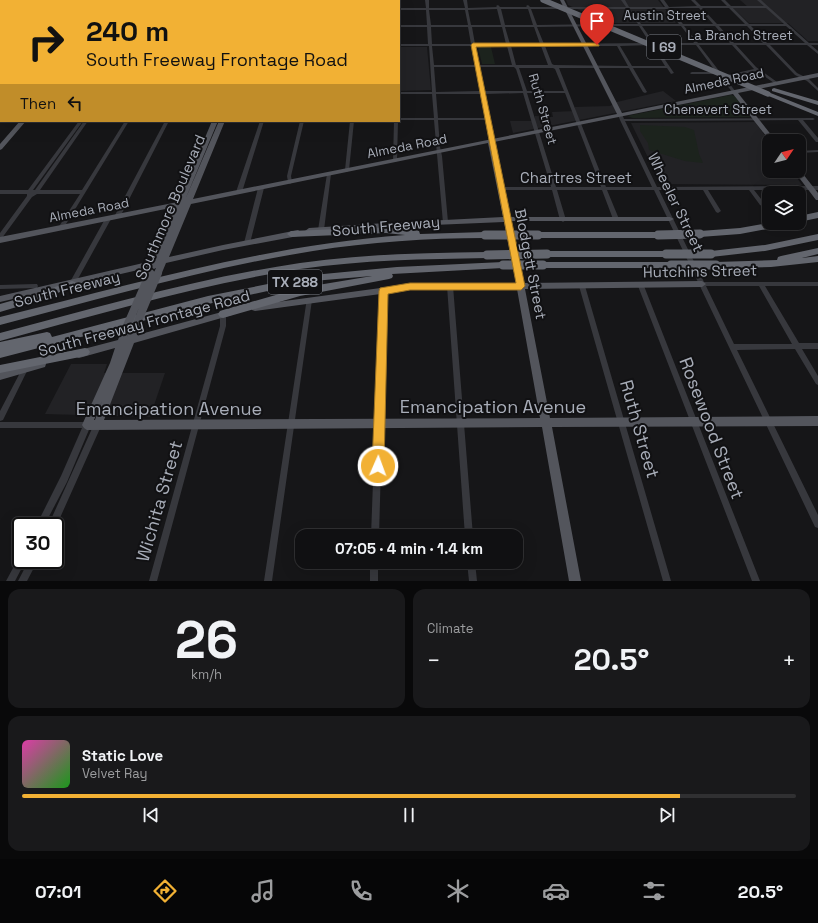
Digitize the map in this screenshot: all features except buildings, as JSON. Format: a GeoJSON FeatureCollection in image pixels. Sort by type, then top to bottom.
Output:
{"type":"FeatureCollection","features":[{"type":"Feature","properties":{"kind":"highway"},"geometry":{"type":"LineString","coordinates":[[536,0],[639,41]]}},
{"type":"Feature","properties":{"kind":"highway","name":"I 69"},"geometry":{"type":"LineString","coordinates":[[543,0],[639,41],[818,110]]}},
{"type":"Feature","properties":{"kind":"highway","name":"I 69"},"geometry":{"type":"LineString","coordinates":[[550,0],[754,84],[772,93]]}},
{"type":"Feature","properties":{"kind":"highway"},"geometry":{"type":"LineString","coordinates":[[556,0],[598,20]]}},
{"type":"Feature","properties":{"kind":"highway"},"geometry":{"type":"LineString","coordinates":[[772,93],[818,103]]}},
{"type":"Feature","properties":{"kind":"highway"},"geometry":{"type":"LineString","coordinates":[[772,93],[816,117]]}},
{"type":"Feature","properties":{"kind":"highway"},"geometry":{"type":"LineString","coordinates":[[806,217],[818,215]]}},
{"type":"Feature","properties":{"kind":"highway","name":"South Freeway"},"geometry":{"type":"LineString","coordinates":[[0,321],[245,261],[290,252],[347,244],[440,235],[700,234],[747,230],[762,227]]}},
{"type":"Feature","properties":{"kind":"highway"},"geometry":{"type":"LineString","coordinates":[[291,234],[386,230],[440,235]]}},
{"type":"Feature","properties":{"kind":"highway"},"geometry":{"type":"LineString","coordinates":[[0,337],[215,282],[294,267],[372,259],[487,255],[711,254],[752,251],[793,244],[818,237]]}},
{"type":"Feature","properties":{"kind":"highway"},"geometry":{"type":"LineString","coordinates":[[223,314],[284,296],[373,278],[414,273],[485,268],[502,265],[671,266],[771,264],[817,253]]}},
{"type":"Feature","properties":{"kind":"highway","name":"TX 288"},"geometry":{"type":"LineString","coordinates":[[0,354],[127,326],[216,298],[313,278],[357,273],[485,268]]}},
{"type":"Feature","properties":{"kind":"highway"},"geometry":{"type":"LineString","coordinates":[[0,308],[37,297],[72,284]]}},
{"type":"Feature","properties":{"kind":"highway"},"geometry":{"type":"LineString","coordinates":[[0,327],[137,287]]}},
{"type":"Feature","properties":{"kind":"highway"},"geometry":{"type":"LineString","coordinates":[[0,346],[127,326]]}},
{"type":"Feature","properties":{"kind":"highway"},"geometry":{"type":"LineString","coordinates":[[0,369],[85,352]]}},
{"type":"Feature","properties":{"kind":"main road","name":"Wheeler Street"},"geometry":{"type":"LineString","coordinates":[[562,0],[621,118]]}},
{"type":"Feature","properties":{"kind":"main road","name":"Almeda Road"},"geometry":{"type":"LineString","coordinates":[[1,239],[261,188],[537,131],[578,123],[621,118],[775,82],[818,75]]}},
{"type":"Feature","properties":{"kind":"main road"},"geometry":{"type":"LineString","coordinates":[[734,92],[767,134]]}},
{"type":"Feature","properties":{"kind":"main road"},"geometry":{"type":"LineString","coordinates":[[0,148],[22,122]]}},
{"type":"Feature","properties":{"kind":"main road","name":"Southmore Boulevard"},"geometry":{"type":"LineString","coordinates":[[87,425],[114,363],[127,326],[154,273],[163,261],[170,246],[188,202],[196,174],[215,122]]}},
{"type":"Feature","properties":{"kind":"main road","name":"Southmore Boulevard"},"geometry":{"type":"LineString","coordinates":[[154,273],[155,263],[180,204],[222,122]]}},
{"type":"Feature","properties":{"kind":"main road","name":"Blodgett Street"},"geometry":{"type":"LineString","coordinates":[[491,141],[521,286],[575,581]]}},
{"type":"Feature","properties":{"kind":"main road"},"geometry":{"type":"LineString","coordinates":[[802,178],[818,198]]}},
{"type":"Feature","properties":{"kind":"main road"},"geometry":{"type":"LineString","coordinates":[[0,299],[72,284],[163,261],[246,243],[321,230],[507,219],[670,219]]}},
{"type":"Feature","properties":{"kind":"main road"},"geometry":{"type":"LineString","coordinates":[[170,246],[173,253],[189,256]]}},
{"type":"Feature","properties":{"kind":"main road","name":"Hutchins Street"},"geometry":{"type":"LineString","coordinates":[[582,286],[702,284]]}},
{"type":"Feature","properties":{"kind":"main road","name":"South Freeway Frontage Road"},"geometry":{"type":"LineString","coordinates":[[0,376],[223,314],[309,300],[410,287],[582,286]]}},
{"type":"Feature","properties":{"kind":"main road","name":"Southmore Boulevard"},"geometry":{"type":"LineString","coordinates":[[98,424],[130,341],[127,326]]}},
{"type":"Feature","properties":{"kind":"main road"},"geometry":{"type":"LineString","coordinates":[[99,349],[108,351],[114,363]]}},
{"type":"Feature","properties":{"kind":"main road","name":"Emancipation Avenue"},"geometry":{"type":"LineString","coordinates":[[87,425],[818,421]]}},
{"type":"Feature","properties":{"kind":"street"},"geometry":{"type":"LineString","coordinates":[[427,0],[446,222]]}},
{"type":"Feature","properties":{"kind":"street","name":"Blodgett Street"},"geometry":{"type":"LineString","coordinates":[[465,0],[491,141]]}},
{"type":"Feature","properties":{"kind":"street"},"geometry":{"type":"LineString","coordinates":[[623,0],[672,73]]}},
{"type":"Feature","properties":{"kind":"street"},"geometry":{"type":"LineString","coordinates":[[662,0],[734,92]]}},
{"type":"Feature","properties":{"kind":"street"},"geometry":{"type":"LineString","coordinates":[[693,0],[757,70],[775,82]]}},
{"type":"Feature","properties":{"kind":"street"},"geometry":{"type":"LineString","coordinates":[[723,0],[796,74],[808,80],[818,90]]}},
{"type":"Feature","properties":{"kind":"street"},"geometry":{"type":"LineString","coordinates":[[759,0],[818,53]]}},
{"type":"Feature","properties":{"kind":"street"},"geometry":{"type":"LineString","coordinates":[[400,8],[766,6]]}},
{"type":"Feature","properties":{"kind":"street"},"geometry":{"type":"LineString","coordinates":[[528,7],[550,65],[557,68],[567,92],[616,219]]}},
{"type":"Feature","properties":{"kind":"street"},"geometry":{"type":"LineString","coordinates":[[597,7],[608,26]]}},
{"type":"Feature","properties":{"kind":"street","name":"Ruth Street"},"geometry":{"type":"LineString","coordinates":[[498,8],[514,65],[518,69],[526,92],[563,220]]}},
{"type":"Feature","properties":{"kind":"street","name":"Austin Street"},"geometry":{"type":"LineString","coordinates":[[400,26],[786,25]]}},
{"type":"Feature","properties":{"kind":"street","name":"La Branch Street"},"geometry":{"type":"LineString","coordinates":[[400,45],[818,44]]}},
{"type":"Feature","properties":{"kind":"street"},"geometry":{"type":"LineString","coordinates":[[618,45],[645,92]]}},
{"type":"Feature","properties":{"kind":"street"},"geometry":{"type":"LineString","coordinates":[[477,67],[550,65],[595,67],[667,67]]}},
{"type":"Feature","properties":{"kind":"street"},"geometry":{"type":"LineString","coordinates":[[433,67],[518,69],[595,67]]}},
{"type":"Feature","properties":{"kind":"street"},"geometry":{"type":"LineString","coordinates":[[692,73],[721,75],[757,70]]}},
{"type":"Feature","properties":{"kind":"street"},"geometry":{"type":"LineString","coordinates":[[400,93],[567,92]]}},
{"type":"Feature","properties":{"kind":"street","name":"Chenevert Street"},"geometry":{"type":"LineString","coordinates":[[621,118],[800,120],[816,117]]}},
{"type":"Feature","properties":{"kind":"street","name":"Wheeler Street"},"geometry":{"type":"LineString","coordinates":[[621,118],[818,524]]}},
{"type":"Feature","properties":{"kind":"street"},"geometry":{"type":"LineString","coordinates":[[400,119],[487,119]]}},
{"type":"Feature","properties":{"kind":"street"},"geometry":{"type":"LineString","coordinates":[[800,120],[818,141]]}},
{"type":"Feature","properties":{"kind":"street"},"geometry":{"type":"LineString","coordinates":[[1,239],[30,194],[80,122]]}},
{"type":"Feature","properties":{"kind":"street"},"geometry":{"type":"LineString","coordinates":[[36,191],[85,122]]}},
{"type":"Feature","properties":{"kind":"street"},"geometry":{"type":"LineString","coordinates":[[61,228],[126,122]]}},
{"type":"Feature","properties":{"kind":"street"},"geometry":{"type":"LineString","coordinates":[[117,217],[166,122]]}},
{"type":"Feature","properties":{"kind":"street"},"geometry":{"type":"LineString","coordinates":[[239,192],[262,122]]}},
{"type":"Feature","properties":{"kind":"street"},"geometry":{"type":"LineString","coordinates":[[290,182],[289,176],[302,122]]}},
{"type":"Feature","properties":{"kind":"street"},"geometry":{"type":"LineString","coordinates":[[347,170],[352,122]]}},
{"type":"Feature","properties":{"kind":"street"},"geometry":{"type":"LineString","coordinates":[[395,160],[396,122]]}},
{"type":"Feature","properties":{"kind":"street"},"geometry":{"type":"LineString","coordinates":[[806,152],[818,152]]}},
{"type":"Feature","properties":{"kind":"street"},"geometry":{"type":"LineString","coordinates":[[321,230],[329,174]]}},
{"type":"Feature","properties":{"kind":"street"},"geometry":{"type":"LineString","coordinates":[[246,243],[261,188]]}},
{"type":"Feature","properties":{"kind":"street","name":"Chartres Street"},"geometry":{"type":"LineString","coordinates":[[502,189],[604,190],[818,188]]}},
{"type":"Feature","properties":{"kind":"street"},"geometry":{"type":"LineString","coordinates":[[705,189],[718,211]]}},
{"type":"Feature","properties":{"kind":"street"},"geometry":{"type":"LineString","coordinates":[[752,189],[762,204]]}},
{"type":"Feature","properties":{"kind":"street"},"geometry":{"type":"LineString","coordinates":[[0,192],[30,194],[36,191],[83,192]]}},
{"type":"Feature","properties":{"kind":"street"},"geometry":{"type":"LineString","coordinates":[[72,284],[108,218]]}},
{"type":"Feature","properties":{"kind":"street","name":"Hutchins Street"},"geometry":{"type":"LineString","coordinates":[[702,284],[818,284]]}},
{"type":"Feature","properties":{"kind":"street"},"geometry":{"type":"LineString","coordinates":[[761,284],[818,382]]}},
{"type":"Feature","properties":{"kind":"street"},"geometry":{"type":"LineString","coordinates":[[0,287],[35,286]]}},
{"type":"Feature","properties":{"kind":"street"},"geometry":{"type":"LineString","coordinates":[[450,286],[468,529]]}},
{"type":"Feature","properties":{"kind":"street","name":"Ruth Street"},"geometry":{"type":"LineString","coordinates":[[582,286],[667,581]]}},
{"type":"Feature","properties":{"kind":"street","name":"Rosewood Street"},"geometry":{"type":"LineString","coordinates":[[641,286],[756,581]]}},
{"type":"Feature","properties":{"kind":"street"},"geometry":{"type":"LineString","coordinates":[[376,529],[383,291]]}},
{"type":"Feature","properties":{"kind":"street"},"geometry":{"type":"LineString","coordinates":[[268,581],[309,300]]}},
{"type":"Feature","properties":{"kind":"street","name":"Wichita Street"},"geometry":{"type":"LineString","coordinates":[[153,581],[223,326],[223,314]]}},
{"type":"Feature","properties":{"kind":"street"},"geometry":{"type":"LineString","coordinates":[[733,347],[818,346]]}},
{"type":"Feature","properties":{"kind":"street"},"geometry":{"type":"LineString","coordinates":[[0,418],[25,369]]}},
{"type":"Feature","properties":{"kind":"street","name":"Southmore Boulevard"},"geometry":{"type":"LineString","coordinates":[[56,517],[98,424]]}},
{"type":"Feature","properties":{"kind":"street","name":"Emancipation Avenue"},"geometry":{"type":"LineString","coordinates":[[0,425],[87,425]]}},
{"type":"Feature","properties":{"kind":"street","name":"Southmore Boulevard"},"geometry":{"type":"LineString","coordinates":[[45,517],[64,479],[87,425]]}},
{"type":"Feature","properties":{"kind":"street"},"geometry":{"type":"LineString","coordinates":[[13,581],[18,569]]}},
{"type":"Feature","properties":{"kind":"street"},"geometry":{"type":"LineString","coordinates":[[22,581],[29,569]]}},
{"type":"Feature","properties":{"kind":"street"},"geometry":{"type":"LineString","coordinates":[[374,569],[374,581]]}},
{"type":"Feature","properties":{"kind":"street"},"geometry":{"type":"LineString","coordinates":[[472,569],[473,581]]}},
{"type":"Feature","properties":{"kind":"shaded area"},"geometry":{"type":"Polygon","coordinates":[[[566,0],[658,0],[676,23],[609,23],[568,5],[566,0]]]}},
{"type":"Feature","properties":{"kind":"shaded area"},"geometry":{"type":"Polygon","coordinates":[[[740,0],[818,0],[818,41],[808,41],[788,23],[749,23],[733,8],[748,7],[740,0]]]}},
{"type":"Feature","properties":{"kind":"shaded area"},"geometry":{"type":"Polygon","coordinates":[[[400,47],[427,47],[431,90],[400,91],[400,47]]]}},
{"type":"Feature","properties":{"kind":"shaded area"},"geometry":{"type":"Polygon","coordinates":[[[478,47],[491,47],[495,64],[482,64],[478,47]]]}},
{"type":"Feature","properties":{"kind":"shaded area"},"geometry":{"type":"Polygon","coordinates":[[[663,91],[676,101],[513,133],[510,121],[535,121],[535,116],[553,117],[552,112],[575,111],[575,107],[610,106],[617,102],[663,91]]]}},
{"type":"Feature","properties":{"kind":"shaded area"},"geometry":{"type":"Polygon","coordinates":[[[731,95],[735,96],[750,117],[633,118],[627,116],[731,95]]]}},
{"type":"Feature","properties":{"kind":"shaded area"},"geometry":{"type":"Polygon","coordinates":[[[755,122],[764,134],[762,134],[762,178],[797,178],[802,185],[661,184],[631,123],[755,122]]]}},
{"type":"Feature","properties":{"kind":"shaded area"},"geometry":{"type":"Polygon","coordinates":[[[640,125],[685,127],[694,130],[699,154],[703,163],[685,161],[649,150],[648,143],[640,131],[640,125]]]}},
{"type":"Feature","properties":{"kind":"shaded area"},"geometry":{"type":"Polygon","coordinates":[[[71,364],[107,364],[104,373],[165,373],[150,417],[45,414],[71,364]]]}},
{"type":"Feature","properties":{"kind":"route"},"geometry":{"type":"LineString","coordinates":[[378,466],[383,291],[410,287],[521,286],[473,45],[597,45]]}}]}
